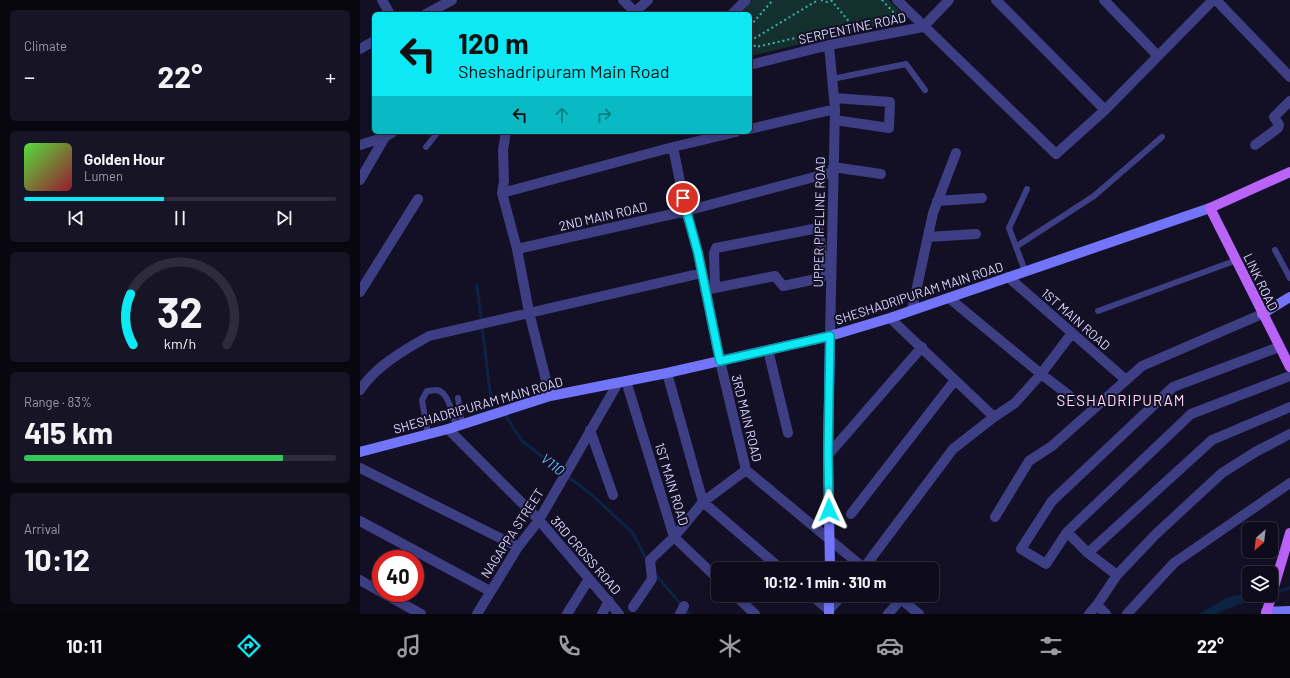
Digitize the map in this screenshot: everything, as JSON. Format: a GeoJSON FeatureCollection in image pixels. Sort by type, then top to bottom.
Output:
{"type":"FeatureCollection","features":[{"type":"Feature","properties":{"kind":"main road","name":"SHESHADRIPURAM MAIN ROAD"},"geometry":{"type":"LineString","coordinates":[[1210,208],[1290,172]]}},
{"type":"Feature","properties":{"kind":"main road","name":"LINK ROAD"},"geometry":{"type":"LineString","coordinates":[[1210,208],[1290,367]]}},
{"type":"Feature","properties":{"kind":"main road"},"geometry":{"type":"LineString","coordinates":[[1265,614],[1290,533]]}},
{"type":"Feature","properties":{"kind":"street"},"geometry":{"type":"LineString","coordinates":[[382,0],[389,12]]}},
{"type":"Feature","properties":{"kind":"street"},"geometry":{"type":"LineString","coordinates":[[430,12],[452,0]]}},
{"type":"Feature","properties":{"kind":"street"},"geometry":{"type":"LineString","coordinates":[[623,0],[635,12]]}},
{"type":"Feature","properties":{"kind":"street"},"geometry":{"type":"LineString","coordinates":[[637,12],[648,0]]}},
{"type":"Feature","properties":{"kind":"street"},"geometry":{"type":"LineString","coordinates":[[734,12],[746,0]]}},
{"type":"Feature","properties":{"kind":"street"},"geometry":{"type":"LineString","coordinates":[[897,0],[923,27],[1056,154],[1105,110],[1214,0],[1290,77]]}},
{"type":"Feature","properties":{"kind":"street","name":"SERPENTINE ROAD"},"geometry":{"type":"LineString","coordinates":[[752,64],[829,45],[923,27],[949,0]]}},
{"type":"Feature","properties":{"kind":"street"},"geometry":{"type":"LineString","coordinates":[[996,0],[1105,110]]}},
{"type":"Feature","properties":{"kind":"street"},"geometry":{"type":"LineString","coordinates":[[1104,0],[1158,56]]}},
{"type":"Feature","properties":{"kind":"street"},"geometry":{"type":"LineString","coordinates":[[360,49],[372,42]]}},
{"type":"Feature","properties":{"kind":"street","name":"UPPER PIPELINE ROAD"},"geometry":{"type":"LineString","coordinates":[[829,45],[835,104],[830,336]]}},
{"type":"Feature","properties":{"kind":"street"},"geometry":{"type":"LineString","coordinates":[[1255,144],[1278,128],[1279,126],[1274,117],[1290,100]]}},
{"type":"Feature","properties":{"kind":"street"},"geometry":{"type":"LineString","coordinates":[[752,128],[835,104],[890,102],[889,128],[835,120]]}},
{"type":"Feature","properties":{"kind":"street"},"geometry":{"type":"LineString","coordinates":[[360,145],[389,134]]}},
{"type":"Feature","properties":{"kind":"street"},"geometry":{"type":"LineString","coordinates":[[360,180],[389,134]]}},
{"type":"Feature","properties":{"kind":"street"},"geometry":{"type":"LineString","coordinates":[[506,134],[503,150],[504,182],[502,193],[517,249],[529,312],[550,396]]}},
{"type":"Feature","properties":{"kind":"street"},"geometry":{"type":"LineString","coordinates":[[502,193],[673,147],[728,134]]}},
{"type":"Feature","properties":{"kind":"street","name":"3RD MAIN ROAD"},"geometry":{"type":"LineString","coordinates":[[673,147],[686,211],[702,273],[710,289],[720,361],[746,470],[855,562]]}},
{"type":"Feature","properties":{"kind":"street"},"geometry":{"type":"LineString","coordinates":[[912,310],[937,201],[956,153]]}},
{"type":"Feature","properties":{"kind":"street"},"geometry":{"type":"LineString","coordinates":[[833,170],[881,174]]}},
{"type":"Feature","properties":{"kind":"street","name":"2ND MAIN ROAD"},"geometry":{"type":"LineString","coordinates":[[517,249],[686,211],[833,170]]}},
{"type":"Feature","properties":{"kind":"street"},"geometry":{"type":"LineString","coordinates":[[937,201],[982,198]]}},
{"type":"Feature","properties":{"kind":"street"},"geometry":{"type":"LineString","coordinates":[[360,292],[418,199]]}},
{"type":"Feature","properties":{"kind":"street","name":"SHESHADRIPURAM MAIN ROAD"},"geometry":{"type":"LineString","coordinates":[[360,452],[456,427],[550,396],[667,373],[830,336],[950,298],[1210,208]]}},
{"type":"Feature","properties":{"kind":"street"},"geometry":{"type":"LineString","coordinates":[[814,229],[819,231],[824,273],[821,278],[783,286],[776,276],[710,289],[714,253],[716,248],[814,229]]}},
{"type":"Feature","properties":{"kind":"street"},"geometry":{"type":"LineString","coordinates":[[928,236],[976,234]]}},
{"type":"Feature","properties":{"kind":"street"},"geometry":{"type":"LineString","coordinates":[[360,390],[366,382],[392,359],[429,336],[702,273]]}},
{"type":"Feature","properties":{"kind":"street","name":"1ST MAIN ROAD"},"geometry":{"type":"LineString","coordinates":[[1008,277],[1126,380]]}},
{"type":"Feature","properties":{"kind":"street"},"geometry":{"type":"LineString","coordinates":[[994,517],[1029,461],[1052,446],[1142,366],[1262,314],[1290,297]]}},
{"type":"Feature","properties":{"kind":"street"},"geometry":{"type":"LineString","coordinates":[[950,298],[1041,374],[1075,400]]}},
{"type":"Feature","properties":{"kind":"street"},"geometry":{"type":"LineString","coordinates":[[890,318],[994,417]]}},
{"type":"Feature","properties":{"kind":"street"},"geometry":{"type":"LineString","coordinates":[[869,562],[953,450],[994,417],[1016,403],[1041,374],[1072,333]]}},
{"type":"Feature","properties":{"kind":"street"},"geometry":{"type":"LineString","coordinates":[[830,336],[828,455],[830,562]]}},
{"type":"Feature","properties":{"kind":"street"},"geometry":{"type":"LineString","coordinates":[[828,455],[922,347]]}},
{"type":"Feature","properties":{"kind":"street"},"geometry":{"type":"LineString","coordinates":[[1279,347],[1173,387],[1052,501],[1021,549],[1046,564],[1067,532],[1191,414],[1290,376]]}},
{"type":"Feature","properties":{"kind":"street"},"geometry":{"type":"LineString","coordinates":[[768,350],[788,433]]}},
{"type":"Feature","properties":{"kind":"street"},"geometry":{"type":"LineString","coordinates":[[667,373],[703,502],[772,562]]}},
{"type":"Feature","properties":{"kind":"street"},"geometry":{"type":"LineString","coordinates":[[851,514],[955,380]]}},
{"type":"Feature","properties":{"kind":"street","name":"1ST MAIN ROAD"},"geometry":{"type":"LineString","coordinates":[[622,382],[674,537],[711,572]]}},
{"type":"Feature","properties":{"kind":"street","name":"NAGAPPA STREET"},"geometry":{"type":"LineString","coordinates":[[476,614],[518,547],[539,520],[590,430],[622,382]]}},
{"type":"Feature","properties":{"kind":"street"},"geometry":{"type":"LineString","coordinates":[[1088,554],[1212,440],[1290,407]]}},
{"type":"Feature","properties":{"kind":"street","name":"3RD CROSS ROAD"},"geometry":{"type":"LineString","coordinates":[[456,427],[539,520],[619,614]]}},
{"type":"Feature","properties":{"kind":"street"},"geometry":{"type":"LineString","coordinates":[[590,430],[613,495]]}},
{"type":"Feature","properties":{"kind":"street"},"geometry":{"type":"LineString","coordinates":[[1089,614],[1097,606],[1117,575],[1156,534],[1222,473],[1257,451],[1290,434]]}},
{"type":"Feature","properties":{"kind":"street"},"geometry":{"type":"LineString","coordinates":[[360,468],[518,547]]}},
{"type":"Feature","properties":{"kind":"street"},"geometry":{"type":"LineString","coordinates":[[632,607],[652,579],[650,560],[674,537],[703,502],[746,470]]}},
{"type":"Feature","properties":{"kind":"street"},"geometry":{"type":"LineString","coordinates":[[1127,614],[1174,562],[1290,483]]}},
{"type":"Feature","properties":{"kind":"street"},"geometry":{"type":"LineString","coordinates":[[360,521],[490,591]]}},
{"type":"Feature","properties":{"kind":"street"},"geometry":{"type":"LineString","coordinates":[[1067,532],[1088,554],[1117,575]]}},
{"type":"Feature","properties":{"kind":"street"},"geometry":{"type":"LineString","coordinates":[[567,614],[589,579]]}},
{"type":"Feature","properties":{"kind":"street"},"geometry":{"type":"LineString","coordinates":[[360,580],[372,587]]}},
{"type":"Feature","properties":{"kind":"street"},"geometry":{"type":"LineString","coordinates":[[602,614],[609,601]]}},
{"type":"Feature","properties":{"kind":"street"},"geometry":{"type":"LineString","coordinates":[[400,602],[421,614]]}},
{"type":"Feature","properties":{"kind":"street"},"geometry":{"type":"LineString","coordinates":[[742,602],[755,614]]}},
{"type":"Feature","properties":{"kind":"street"},"geometry":{"type":"LineString","coordinates":[[818,602],[829,612],[837,602]]}},
{"type":"Feature","properties":{"kind":"street"},"geometry":{"type":"LineString","coordinates":[[888,614],[895,602]]}},
{"type":"Feature","properties":{"kind":"street"},"geometry":{"type":"LineString","coordinates":[[904,602],[919,614]]}},
{"type":"Feature","properties":{"kind":"street"},"geometry":{"type":"LineString","coordinates":[[1097,606],[1106,614]]}},
{"type":"Feature","properties":{"kind":"street"},"geometry":{"type":"LineString","coordinates":[[1265,614],[1290,611]]}},
{"type":"Feature","properties":{"kind":"lane"},"geometry":{"type":"LineString","coordinates":[[832,79],[906,64],[925,90]]}},
{"type":"Feature","properties":{"kind":"lane"},"geometry":{"type":"LineString","coordinates":[[426,147],[436,134]]}},
{"type":"Feature","properties":{"kind":"lane"},"geometry":{"type":"LineString","coordinates":[[1017,246],[1094,196],[1162,138]]}},
{"type":"Feature","properties":{"kind":"lane"},"geometry":{"type":"LineString","coordinates":[[1026,271],[1009,228],[1027,189]]}},
{"type":"Feature","properties":{"kind":"lane"},"geometry":{"type":"LineString","coordinates":[[1276,250],[1290,278]]}},
{"type":"Feature","properties":{"kind":"lane"},"geometry":{"type":"LineString","coordinates":[[1098,311],[1237,260]]}},
{"type":"Feature","properties":{"kind":"lane"},"geometry":{"type":"LineString","coordinates":[[428,434],[422,400],[427,391],[437,390],[442,393],[446,398],[456,427]]}},
{"type":"Feature","properties":{"kind":"lane"},"geometry":{"type":"LineString","coordinates":[[456,427],[458,398]]}},
{"type":"Feature","properties":{"kind":"path"},"geometry":{"type":"LineString","coordinates":[[752,24],[773,0]]}},
{"type":"Feature","properties":{"kind":"path"},"geometry":{"type":"LineString","coordinates":[[752,40],[820,0],[827,2],[831,0],[852,25]]}},
{"type":"Feature","properties":{"kind":"path"},"geometry":{"type":"LineString","coordinates":[[752,43],[756,47],[896,15],[882,0]]}},
{"type":"Feature","properties":{"kind":"green space"},"geometry":{"type":"Polygon","coordinates":[[[753,0],[889,0],[907,19],[752,56],[752,12],[741,12],[753,0]]]}},
{"type":"Feature","properties":{"kind":"water"},"geometry":{"type":"Polygon","coordinates":[[[1242,594],[1242,602],[1251,602],[1239,604],[1216,614],[1199,614],[1227,598],[1242,594]]]}},
{"type":"Feature","properties":{"kind":"waterway","name":"V110"},"geometry":{"type":"LineString","coordinates":[[477,285],[490,392],[522,441],[593,496],[632,532],[647,560]]}},
{"type":"Feature","properties":{"kind":"waterway","name":"V110"},"geometry":{"type":"LineString","coordinates":[[656,575],[689,614]]}},
{"type":"Feature","properties":{"kind":"waterway"},"geometry":{"type":"LineString","coordinates":[[1278,591],[1290,588]]}},
{"type":"Feature","properties":{"kind":"district","name":"SESHADRIPURAM"},"geometry":{"type":"Point","coordinates":[1121,400]}},
{"type":"Feature","properties":{"kind":"route"},"geometry":{"type":"LineString","coordinates":[[683,198],[698,253],[720,361],[830,336],[828,455],[829,510]]}}]}
